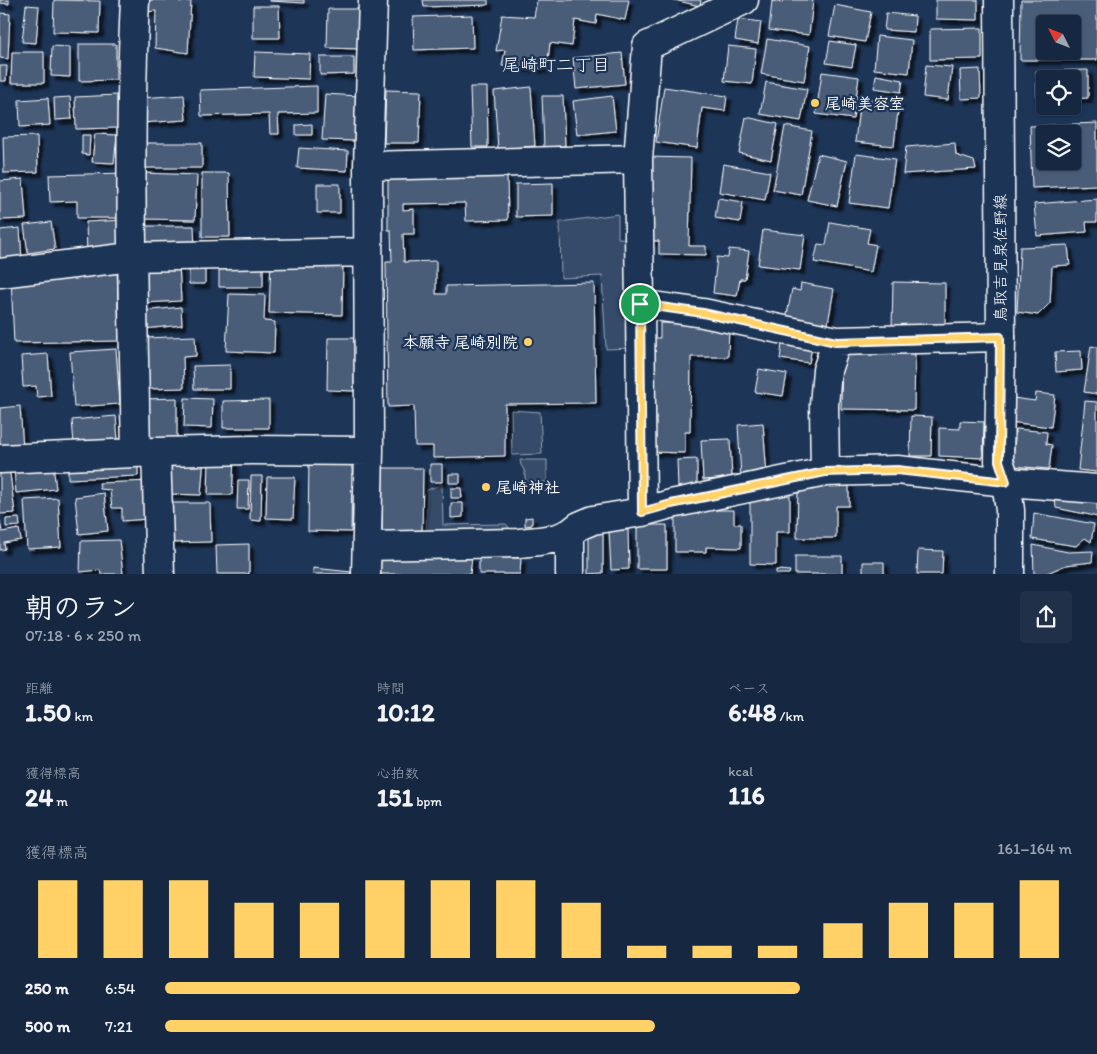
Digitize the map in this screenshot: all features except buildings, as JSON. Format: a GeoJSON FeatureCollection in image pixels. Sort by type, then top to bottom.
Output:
{"type":"FeatureCollection","features":[{"type":"Feature","properties":{"kind":"street"},"geometry":{"type":"LineString","coordinates":[[135,0],[132,48],[132,257],[146,452],[160,574]]}},
{"type":"Feature","properties":{"kind":"street"},"geometry":{"type":"LineString","coordinates":[[366,574],[369,451],[368,166],[373,0]]}},
{"type":"Feature","properties":{"kind":"street"},"geometry":{"type":"LineString","coordinates":[[642,512],[638,159],[647,46],[744,0]]}},
{"type":"Feature","properties":{"kind":"street","name":"鳥取吉見泉佐野線"},"geometry":{"type":"LineString","coordinates":[[999,0],[999,461],[1006,482],[1010,510],[1010,574]]}},
{"type":"Feature","properties":{"kind":"street"},"geometry":{"type":"LineString","coordinates":[[368,166],[638,159]]}},
{"type":"Feature","properties":{"kind":"street"},"geometry":{"type":"LineString","coordinates":[[0,273],[132,257],[368,252]]}},
{"type":"Feature","properties":{"kind":"street"},"geometry":{"type":"LineString","coordinates":[[640,304],[703,313],[836,342],[1000,337]]}},
{"type":"Feature","properties":{"kind":"street"},"geometry":{"type":"LineString","coordinates":[[825,472],[824,405],[828,370],[836,342]]}},
{"type":"Feature","properties":{"kind":"street"},"geometry":{"type":"LineString","coordinates":[[0,459],[146,452],[252,450],[369,451]]}},
{"type":"Feature","properties":{"kind":"street"},"geometry":{"type":"LineString","coordinates":[[367,546],[519,543],[558,538],[593,520],[642,512],[825,472],[897,470],[1006,482],[1097,489]]}},
{"type":"Feature","properties":{"kind":"street"},"geometry":{"type":"LineString","coordinates":[[570,533],[570,574]]}},
{"type":"Feature","properties":{"kind":"shaded area"},"geometry":{"type":"Polygon","coordinates":[[[618,214],[618,238],[634,239],[633,348],[606,349],[602,276],[561,278],[560,222],[618,214]]]}},
{"type":"Feature","properties":{"kind":"shaded area"},"geometry":{"type":"Polygon","coordinates":[[[511,410],[540,412],[542,454],[512,455],[511,410]]]}},
{"type":"Feature","properties":{"kind":"shaded area"},"geometry":{"type":"Polygon","coordinates":[[[520,460],[547,460],[547,482],[525,482],[525,472],[520,460]]]}},
{"type":"Feature","properties":{"kind":"shaded area"},"geometry":{"type":"Polygon","coordinates":[[[442,484],[443,525],[506,524],[509,529],[426,532],[427,490],[442,484]]]}},
{"type":"Feature","properties":{"kind":"place","name":"尾崎美容室"},"geometry":{"type":"Point","coordinates":[815,103]}},
{"type":"Feature","properties":{"kind":"place","name":"本願寺 尾崎別院"},"geometry":{"type":"Point","coordinates":[528,342]}},
{"type":"Feature","properties":{"kind":"place","name":"尾崎神社"},"geometry":{"type":"Point","coordinates":[486,487]}},
{"type":"Feature","properties":{"kind":"district","name":"尾崎町二丁目"},"geometry":{"type":"Point","coordinates":[556,65]}},
{"type":"Feature","properties":{"kind":"route"},"geometry":{"type":"LineString","coordinates":[[640,304],[703,313],[836,342],[1000,337],[999,461],[1006,482],[897,470],[825,472],[671,504],[642,512],[640,304]]}}]}
